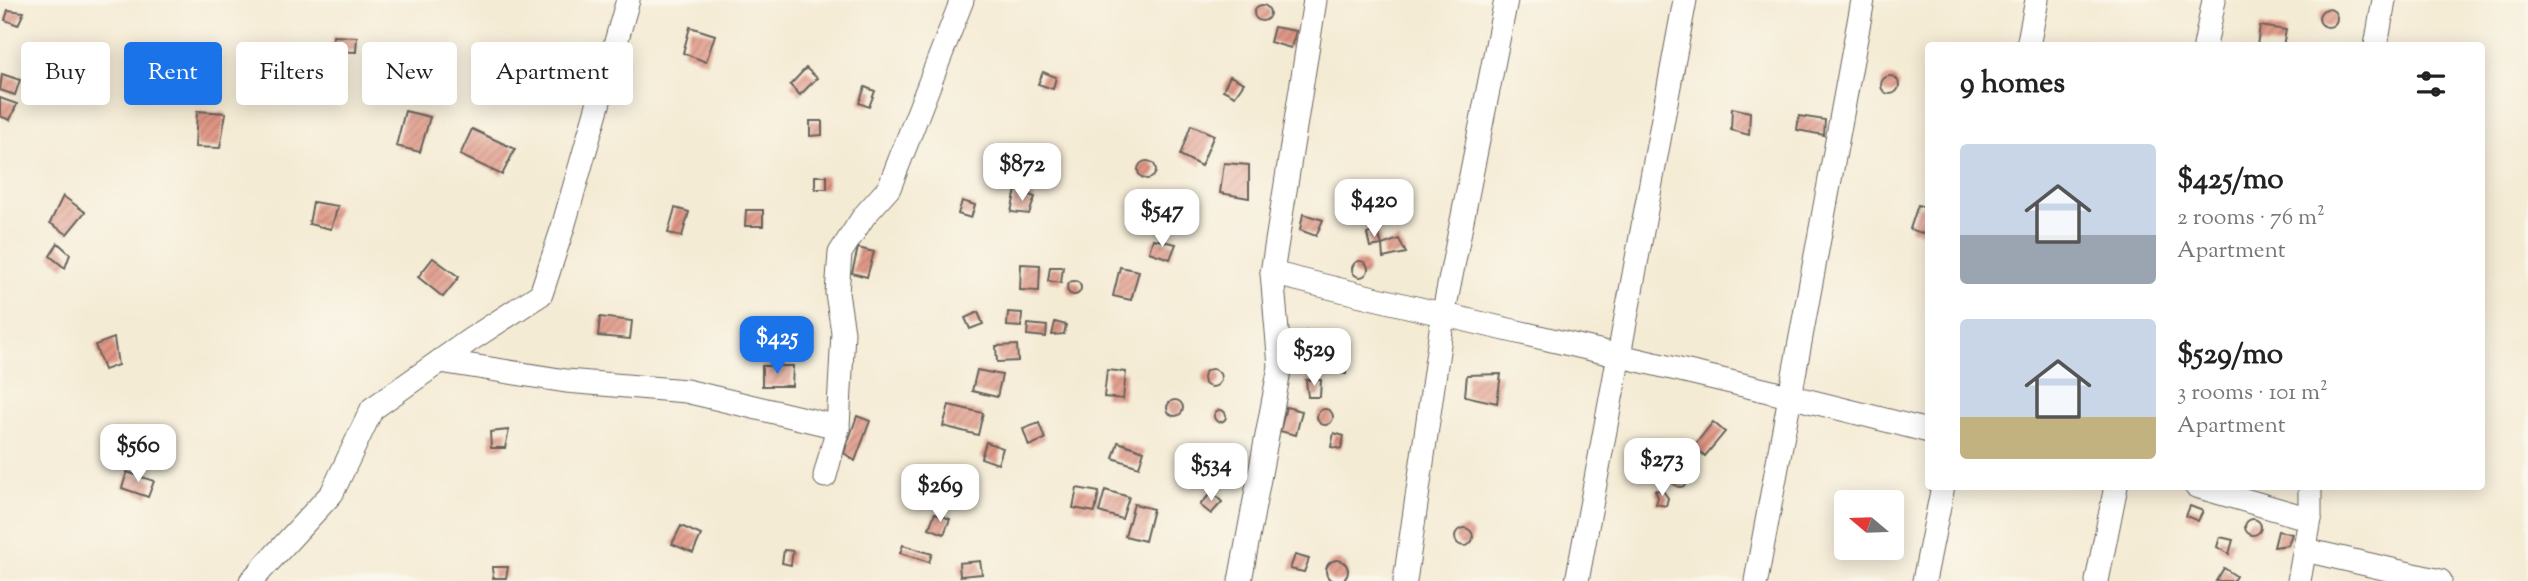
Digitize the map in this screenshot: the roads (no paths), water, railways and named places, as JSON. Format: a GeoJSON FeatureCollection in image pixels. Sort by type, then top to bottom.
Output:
{"type":"FeatureCollection","features":[{"type":"Feature","properties":{"kind":"street"},"geometry":{"type":"LineString","coordinates":[[251,581],[332,493],[372,409],[541,294],[628,0]]}},
{"type":"Feature","properties":{"kind":"street"},"geometry":{"type":"LineString","coordinates":[[825,476],[838,426],[843,332],[837,293],[840,253],[864,216],[889,188],[962,0]]}},
{"type":"Feature","properties":{"kind":"street"},"geometry":{"type":"LineString","coordinates":[[1240,581],[1280,366],[1272,273],[1315,0]]}},
{"type":"Feature","properties":{"kind":"street"},"geometry":{"type":"LineString","coordinates":[[1405,581],[1443,316],[1506,0]]}},
{"type":"Feature","properties":{"kind":"street"},"geometry":{"type":"LineString","coordinates":[[1577,581],[1685,0]]}},
{"type":"Feature","properties":{"kind":"street"},"geometry":{"type":"LineString","coordinates":[[1756,581],[1863,0]]}},
{"type":"Feature","properties":{"kind":"street"},"geometry":{"type":"LineString","coordinates":[[2029,42],[2037,0]]}},
{"type":"Feature","properties":{"kind":"street"},"geometry":{"type":"LineString","coordinates":[[2206,42],[2214,0]]}},
{"type":"Feature","properties":{"kind":"street"},"geometry":{"type":"LineString","coordinates":[[2377,42],[2384,0]]}},
{"type":"Feature","properties":{"kind":"street"},"geometry":{"type":"LineString","coordinates":[[1272,273],[1443,316],[1791,395],[1925,430]]}},
{"type":"Feature","properties":{"kind":"street"},"geometry":{"type":"LineString","coordinates":[[440,361],[566,381],[686,391],[838,426]]}},
{"type":"Feature","properties":{"kind":"street"},"geometry":{"type":"LineString","coordinates":[[1924,581],[1942,490]]}},
{"type":"Feature","properties":{"kind":"street"},"geometry":{"type":"LineString","coordinates":[[2097,581],[2115,490]]}},
{"type":"Feature","properties":{"kind":"street"},"geometry":{"type":"LineString","coordinates":[[2210,490],[2310,519]]}},
{"type":"Feature","properties":{"kind":"street"},"geometry":{"type":"LineString","coordinates":[[2299,581],[2310,519],[2310,490]]}},
{"type":"Feature","properties":{"kind":"street"},"geometry":{"type":"LineString","coordinates":[[2305,550],[2440,581]]}}]}
